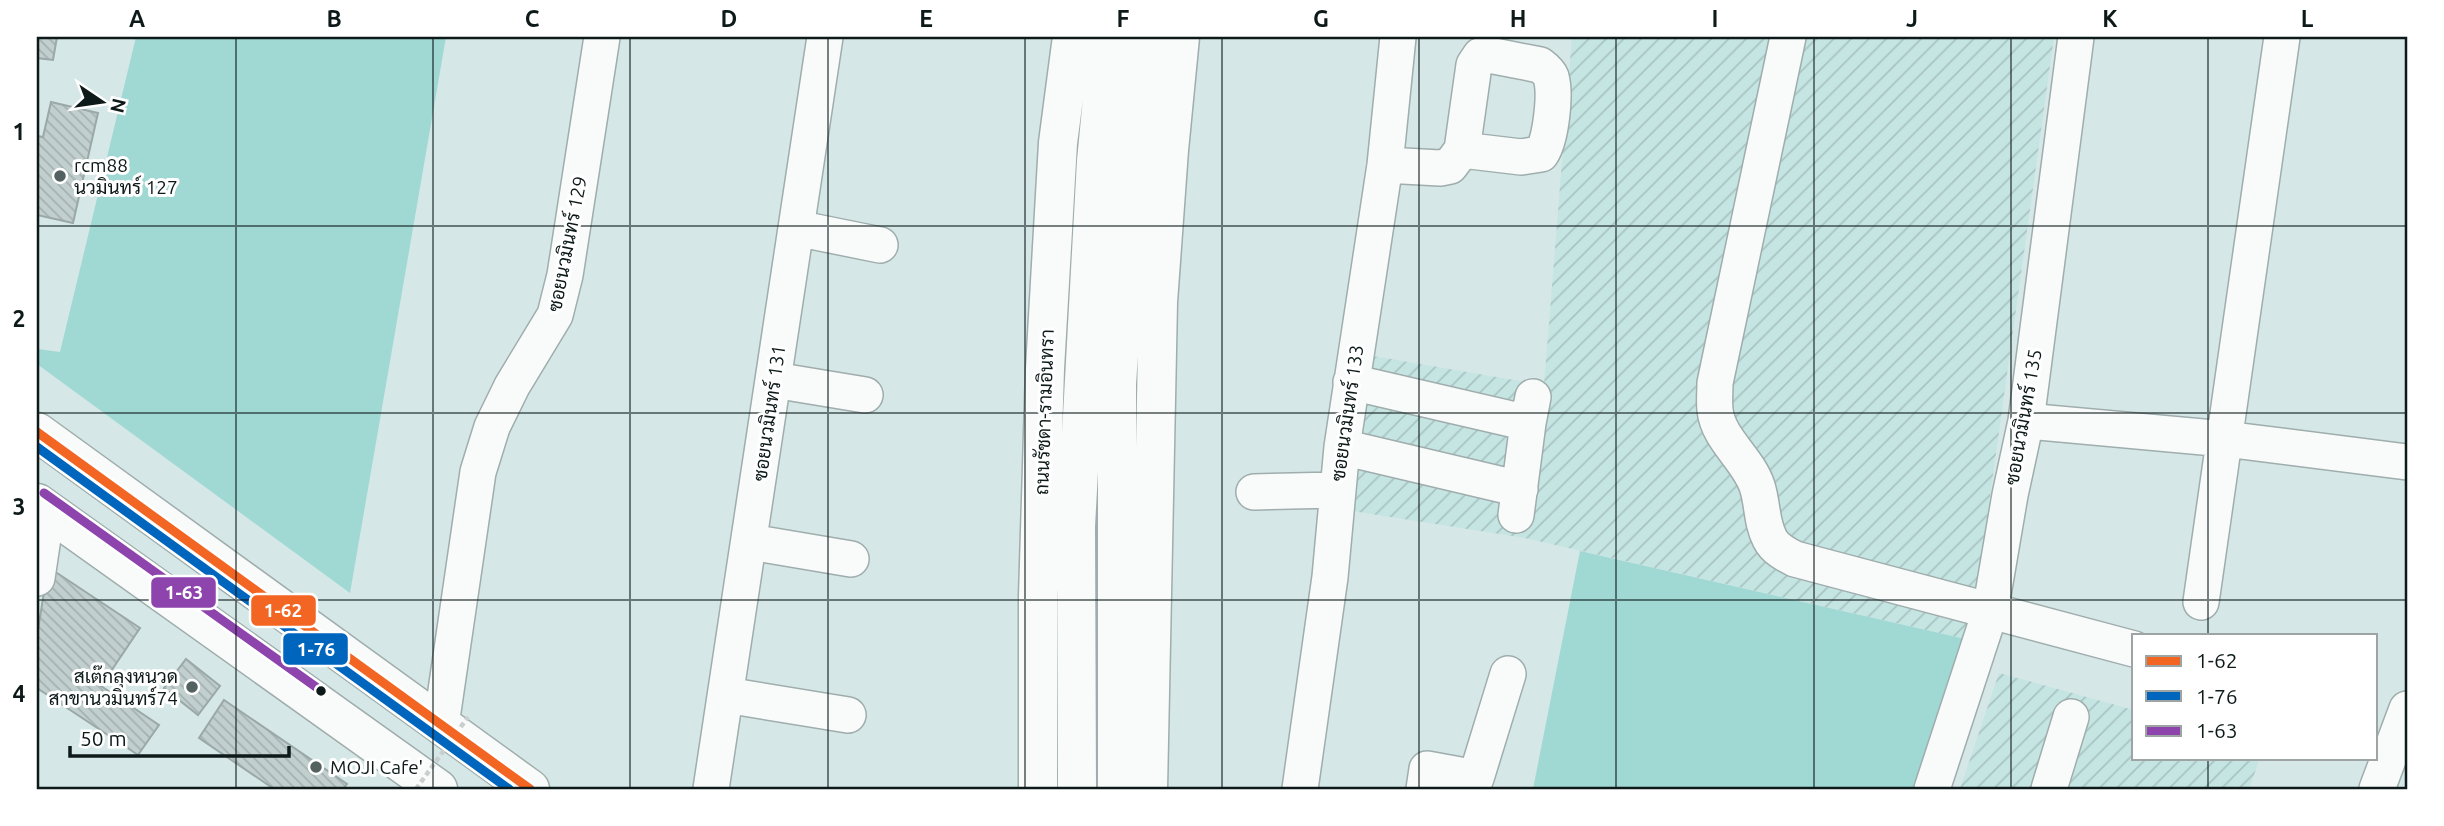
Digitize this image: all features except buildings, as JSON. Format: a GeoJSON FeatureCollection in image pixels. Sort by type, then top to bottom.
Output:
{"type":"FeatureCollection","features":[{"type":"Feature","properties":{"kind":"main road","name":"ถนนรัชดา-รามอินทรา"},"geometry":{"type":"LineString","coordinates":[[1038,789],[1038,596],[1045,369],[1058,144],[1072,37]]}},
{"type":"Feature","properties":{"kind":"main road","name":"ถนนรัชดา-รามอินทรา"},"geometry":{"type":"LineString","coordinates":[[1108,37],[1096,162],[1100,381],[1117,789]]}},
{"type":"Feature","properties":{"kind":"main road","name":"ถนนรัชดา-รามอินทรา"},"geometry":{"type":"LineString","coordinates":[[1077,789],[1076,526],[1131,173],[1145,37]]}},
{"type":"Feature","properties":{"kind":"main road"},"geometry":{"type":"LineString","coordinates":[[1149,789],[1158,302],[1168,150],[1180,37]]}},
{"type":"Feature","properties":{"kind":"main road"},"geometry":{"type":"LineString","coordinates":[[37,432],[454,721],[530,789]]}},
{"type":"Feature","properties":{"kind":"main road"},"geometry":{"type":"LineString","coordinates":[[42,507],[438,789]]}},
{"type":"Feature","properties":{"kind":"street","name":"ซอยนวมินทร์ 129"},"geometry":{"type":"LineString","coordinates":[[454,721],[478,472],[497,417],[512,386],[555,315],[565,275],[602,37]]}},
{"type":"Feature","properties":{"kind":"street","name":"ซอยนวมินทร์ 131"},"geometry":{"type":"LineString","coordinates":[[711,789],[825,37]]}},
{"type":"Feature","properties":{"kind":"street","name":"ซอยนวมินทร์ 133"},"geometry":{"type":"LineString","coordinates":[[1300,789],[1330,577],[1336,490],[1385,165],[1398,37]]}},
{"type":"Feature","properties":{"kind":"street"},"geometry":{"type":"LineString","coordinates":[[1788,37],[1715,383],[1714,411],[1720,428],[1749,468],[1757,486],[1764,526],[1771,542],[1781,552],[1811,563],[2132,648]]}},
{"type":"Feature","properties":{"kind":"street","name":"ซอยนวมินทร์ 135"},"geometry":{"type":"LineString","coordinates":[[1932,789],[1990,612],[2025,421],[2074,37]]}},
{"type":"Feature","properties":{"kind":"street"},"geometry":{"type":"LineString","coordinates":[[2201,602],[2282,37]]}},
{"type":"Feature","properties":{"kind":"street"},"geometry":{"type":"LineString","coordinates":[[1385,165],[1440,168],[1450,166],[1462,149]]}},
{"type":"Feature","properties":{"kind":"street"},"geometry":{"type":"LineString","coordinates":[[796,228],[880,245]]}},
{"type":"Feature","properties":{"kind":"street"},"geometry":{"type":"LineString","coordinates":[[774,380],[865,395]]}},
{"type":"Feature","properties":{"kind":"street"},"geometry":{"type":"LineString","coordinates":[[1342,447],[1518,502],[1530,410],[1351,382]]}},
{"type":"Feature","properties":{"kind":"street"},"geometry":{"type":"LineString","coordinates":[[2025,421],[2225,439],[2407,462]]}},
{"type":"Feature","properties":{"kind":"street"},"geometry":{"type":"LineString","coordinates":[[1254,492],[1336,490]]}},
{"type":"Feature","properties":{"kind":"street"},"geometry":{"type":"LineString","coordinates":[[37,578],[42,507]]}},
{"type":"Feature","properties":{"kind":"street"},"geometry":{"type":"LineString","coordinates":[[750,542],[851,559]]}},
{"type":"Feature","properties":{"kind":"street"},"geometry":{"type":"LineString","coordinates":[[1424,789],[1427,769],[1476,778],[1508,674]]}},
{"type":"Feature","properties":{"kind":"street"},"geometry":{"type":"LineString","coordinates":[[726,695],[848,715]]}},
{"type":"Feature","properties":{"kind":"street"},"geometry":{"type":"LineString","coordinates":[[2377,789],[2407,709]]}},
{"type":"Feature","properties":{"kind":"street"},"geometry":{"type":"LineString","coordinates":[[2049,789],[2071,717]]}},
{"type":"Feature","properties":{"kind":"path"},"geometry":{"type":"LineString","coordinates":[[416,789],[454,721]]}},
{"type":"Feature","properties":{"kind":"shaded area"},"geometry":{"type":"Polygon","coordinates":[[[136,37],[446,37],[350,593],[37,364],[37,349],[60,352],[136,37]]]}},
{"type":"Feature","properties":{"kind":"shaded area"},"geometry":{"type":"Polygon","coordinates":[[[1572,37],[2054,37],[1970,640],[1525,538],[1352,511],[1373,356],[1544,385],[1572,37]]]}},
{"type":"Feature","properties":{"kind":"shaded area"},"geometry":{"type":"Polygon","coordinates":[[[1580,551],[1970,640],[1919,789],[1533,789],[1580,551]]]}},
{"type":"Feature","properties":{"kind":"shaded area"},"geometry":{"type":"Polygon","coordinates":[[[1999,673],[2132,709],[2132,760],[2259,760],[2249,789],[1960,789],[1999,673]]]}},
{"type":"Feature","properties":{"kind":"transit line","name":"1-62"},"geometry":{"type":"LineString","coordinates":[[37,432],[530,789]]}},
{"type":"Feature","properties":{"kind":"transit line","name":"1-76"},"geometry":{"type":"LineString","coordinates":[[37,447],[509,789]]}},
{"type":"Feature","properties":{"kind":"transit line","name":"1-63"},"geometry":{"type":"LineString","coordinates":[[44,493],[323,692]]}},
{"type":"Feature","properties":{"kind":"place","name":"rcm88 นวมินทร์ 127"},"geometry":{"type":"Point","coordinates":[60,176]}},
{"type":"Feature","properties":{"kind":"place","name":"สเต๊กลุงหนวด สาขานวมินทร์74"},"geometry":{"type":"Point","coordinates":[192,687]}},
{"type":"Feature","properties":{"kind":"place","name":"MOJI Cafe'"},"geometry":{"type":"Point","coordinates":[316,767]}}]}
